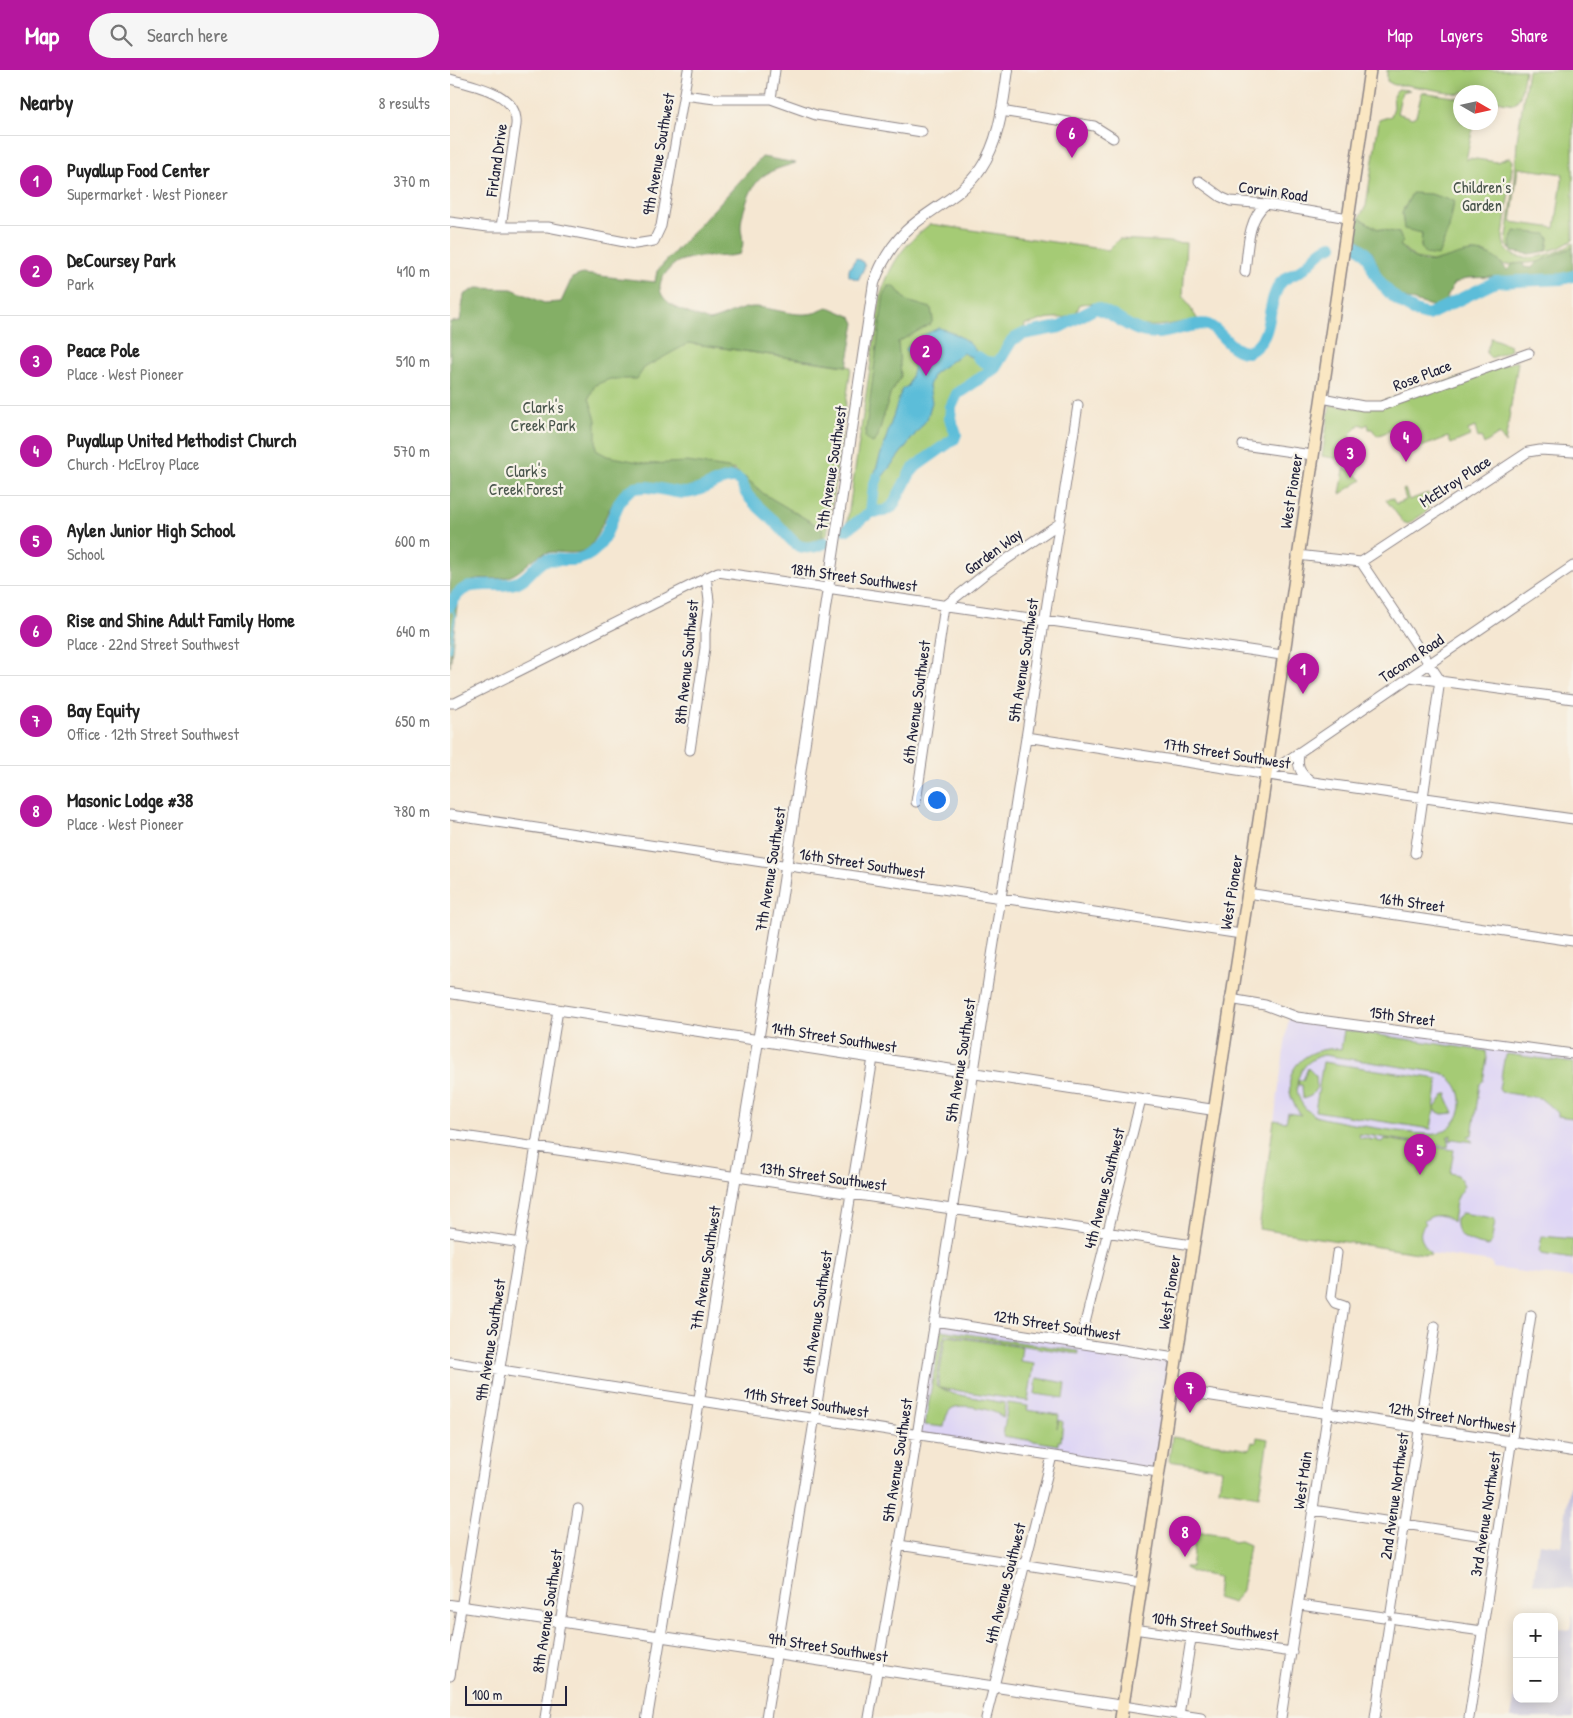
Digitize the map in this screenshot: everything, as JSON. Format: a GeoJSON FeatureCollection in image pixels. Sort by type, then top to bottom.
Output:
{"type":"FeatureCollection","features":[{"type":"Feature","properties":{"kind":"main road","name":"West Pioneer"},"geometry":{"type":"LineString","coordinates":[[1121,1718],[1170,1389],[1266,774],[1282,655],[1370,70]]}},
{"type":"Feature","properties":{"kind":"street","name":"9th Avenue Southwest"},"geometry":{"type":"LineString","coordinates":[[501,227],[542,226],[635,244],[645,244],[654,241],[660,226],[688,70]]}},
{"type":"Feature","properties":{"kind":"street"},"geometry":{"type":"LineString","coordinates":[[771,98],[775,70]]}},
{"type":"Feature","properties":{"kind":"street","name":"7th Avenue Southwest"},"geometry":{"type":"LineString","coordinates":[[646,1718],[786,867],[871,295],[878,271],[890,250],[906,231],[956,196],[973,180],[989,154],[1002,111],[1008,70]]}},
{"type":"Feature","properties":{"kind":"street","name":"Firland Drive"},"geometry":{"type":"LineString","coordinates":[[450,79],[497,94],[508,101],[515,110],[516,125],[501,227]]}},
{"type":"Feature","properties":{"kind":"street"},"geometry":{"type":"LineString","coordinates":[[684,96],[715,99],[771,98],[816,115],[922,132]]}},
{"type":"Feature","properties":{"kind":"street"},"geometry":{"type":"LineString","coordinates":[[1002,111],[1094,126],[1114,138]]}},
{"type":"Feature","properties":{"kind":"street","name":"Corwin Road"},"geometry":{"type":"LineString","coordinates":[[1199,181],[1221,197],[1230,201],[1266,204],[1348,218]]}},
{"type":"Feature","properties":{"kind":"street"},"geometry":{"type":"LineString","coordinates":[[1246,272],[1254,218],[1266,204]]}},
{"type":"Feature","properties":{"kind":"street"},"geometry":{"type":"LineString","coordinates":[[450,222],[501,227]]}},
{"type":"Feature","properties":{"kind":"street","name":"Rose Place"},"geometry":{"type":"LineString","coordinates":[[1322,398],[1363,406],[1381,406],[1529,353]]}},
{"type":"Feature","properties":{"kind":"street","name":"5th Avenue Southwest"},"geometry":{"type":"LineString","coordinates":[[869,1718],[917,1435],[1078,405]]}},
{"type":"Feature","properties":{"kind":"street"},"geometry":{"type":"LineString","coordinates":[[1243,445],[1312,455]]}},
{"type":"Feature","properties":{"kind":"street","name":"McElroy Place"},"geometry":{"type":"LineString","coordinates":[[1361,562],[1528,452],[1540,450],[1573,452]]}},
{"type":"Feature","properties":{"kind":"street","name":"Garden Way"},"geometry":{"type":"LineString","coordinates":[[945,606],[985,574],[1060,523]]}},
{"type":"Feature","properties":{"kind":"street"},"geometry":{"type":"LineString","coordinates":[[1297,555],[1361,562],[1440,680],[1415,853]]}},
{"type":"Feature","properties":{"kind":"street","name":"Tacoma Road"},"geometry":{"type":"LineString","coordinates":[[1266,774],[1573,566]]}},
{"type":"Feature","properties":{"kind":"street","name":"18th Street Southwest"},"geometry":{"type":"LineString","coordinates":[[450,703],[455,703],[718,572],[1282,655]]}},
{"type":"Feature","properties":{"kind":"street"},"geometry":{"type":"LineString","coordinates":[[1560,575],[1573,577]]}},
{"type":"Feature","properties":{"kind":"street","name":"8th Avenue Southwest"},"geometry":{"type":"LineString","coordinates":[[690,750],[706,648],[705,633],[709,601],[706,577]]}},
{"type":"Feature","properties":{"kind":"street","name":"6th Avenue Southwest"},"geometry":{"type":"LineString","coordinates":[[916,802],[945,606]]}},
{"type":"Feature","properties":{"kind":"street"},"geometry":{"type":"LineString","coordinates":[[1410,677],[1573,699]]}},
{"type":"Feature","properties":{"kind":"street","name":"17th Street Southwest"},"geometry":{"type":"LineString","coordinates":[[1026,737],[1313,782],[1573,819]]}},
{"type":"Feature","properties":{"kind":"street"},"geometry":{"type":"LineString","coordinates":[[1300,752],[1299,769],[1313,782]]}},
{"type":"Feature","properties":{"kind":"street","name":"16th Street Southwest"},"geometry":{"type":"LineString","coordinates":[[450,815],[1241,934]]}},
{"type":"Feature","properties":{"kind":"street","name":"16th Street"},"geometry":{"type":"LineString","coordinates":[[1247,893],[1573,941]]}},
{"type":"Feature","properties":{"kind":"street","name":"14th Street Southwest"},"geometry":{"type":"LineString","coordinates":[[450,993],[1214,1110]]}},
{"type":"Feature","properties":{"kind":"street","name":"15th Street"},"geometry":{"type":"LineString","coordinates":[[1230,999],[1263,1004],[1286,1014],[1303,1018],[1573,1054]]}},
{"type":"Feature","properties":{"kind":"street","name":"9th Avenue Southwest"},"geometry":{"type":"LineString","coordinates":[[450,1676],[558,1010]]}},
{"type":"Feature","properties":{"kind":"street","name":"6th Avenue Southwest"},"geometry":{"type":"LineString","coordinates":[[766,1718],[873,1058]]}},
{"type":"Feature","properties":{"kind":"street","name":"4th Avenue Southwest"},"geometry":{"type":"LineString","coordinates":[[1080,1343],[1141,1099]]}},
{"type":"Feature","properties":{"kind":"street","name":"13th Street Southwest"},"geometry":{"type":"LineString","coordinates":[[450,1134],[1192,1246]]}},
{"type":"Feature","properties":{"kind":"street"},"geometry":{"type":"LineString","coordinates":[[450,1232],[521,1244]]}},
{"type":"Feature","properties":{"kind":"street","name":"West Main"},"geometry":{"type":"LineString","coordinates":[[1281,1718],[1300,1605],[1344,1306],[1335,1302],[1331,1297],[1337,1253]]}},
{"type":"Feature","properties":{"kind":"street","name":"3rd Avenue Northwest"},"geometry":{"type":"LineString","coordinates":[[1469,1718],[1531,1315]]}},
{"type":"Feature","properties":{"kind":"street","name":"12th Street Southwest"},"geometry":{"type":"LineString","coordinates":[[934,1321],[1175,1358]]}},
{"type":"Feature","properties":{"kind":"street","name":"2nd Avenue Northwest"},"geometry":{"type":"LineString","coordinates":[[1376,1718],[1435,1326]]}},
{"type":"Feature","properties":{"kind":"street","name":"11th Street Southwest"},"geometry":{"type":"LineString","coordinates":[[450,1362],[1158,1472]]}},
{"type":"Feature","properties":{"kind":"street"},"geometry":{"type":"LineString","coordinates":[[1170,1389],[1327,1413]]}},
{"type":"Feature","properties":{"kind":"street","name":"12th Street Northwest"},"geometry":{"type":"LineString","coordinates":[[1327,1413],[1573,1451]]}},
{"type":"Feature","properties":{"kind":"street","name":"4th Avenue Southwest"},"geometry":{"type":"LineString","coordinates":[[986,1718],[1052,1456]]}},
{"type":"Feature","properties":{"kind":"street","name":"8th Avenue Southwest"},"geometry":{"type":"LineString","coordinates":[[545,1718],[578,1509]]}},
{"type":"Feature","properties":{"kind":"street"},"geometry":{"type":"LineString","coordinates":[[1313,1510],[1496,1538]]}},
{"type":"Feature","properties":{"kind":"street"},"geometry":{"type":"LineString","coordinates":[[899,1545],[1141,1583]]}},
{"type":"Feature","properties":{"kind":"street","name":"9th Street Southwest"},"geometry":{"type":"LineString","coordinates":[[450,1605],[1201,1718]]}},
{"type":"Feature","properties":{"kind":"street"},"geometry":{"type":"LineString","coordinates":[[1300,1605],[1482,1631]]}},
{"type":"Feature","properties":{"kind":"street","name":"10th Street Southwest"},"geometry":{"type":"LineString","coordinates":[[1134,1629],[1191,1639],[1292,1652]]}},
{"type":"Feature","properties":{"kind":"street"},"geometry":{"type":"LineString","coordinates":[[1174,1715],[1191,1639]]}},
{"type":"Feature","properties":{"kind":"shaded area"},"geometry":{"type":"Polygon","coordinates":[[[1289,1015],[1573,1054],[1573,1278],[1493,1268],[1492,1262],[1259,1229],[1289,1015]]]}},
{"type":"Feature","properties":{"kind":"shaded area"},"geometry":{"type":"Polygon","coordinates":[[[934,1321],[1175,1358],[1158,1472],[917,1435],[934,1321]]]}},
{"type":"Feature","properties":{"kind":"shaded area"},"geometry":{"type":"Polygon","coordinates":[[[1573,1466],[1573,1589],[1533,1583],[1539,1543],[1561,1546],[1573,1466]]]}},
{"type":"Feature","properties":{"kind":"shaded area"},"geometry":{"type":"Polygon","coordinates":[[[1573,1611],[1573,1718],[1511,1718],[1513,1703],[1558,1703],[1558,1628],[1570,1630],[1573,1611]]]}},
{"type":"Feature","properties":{"kind":"green space"},"geometry":{"type":"Polygon","coordinates":[[[1387,70],[1525,70],[1520,97],[1514,104],[1498,101],[1498,85],[1453,85],[1453,93],[1406,85],[1394,85],[1387,81],[1387,70]]]}},
{"type":"Feature","properties":{"kind":"green space"},"geometry":{"type":"Polygon","coordinates":[[[1528,70],[1573,70],[1573,240],[1559,248],[1547,251],[1549,238],[1512,235],[1510,250],[1506,243],[1515,181],[1517,140],[1528,70]],[[1518,168],[1511,222],[1555,228],[1563,174],[1518,168]]]}},
{"type":"Feature","properties":{"kind":"green space","name":"Children's Garden"},"geometry":{"type":"Polygon","coordinates":[[[1398,89],[1410,90],[1402,92],[1397,113],[1412,118],[1416,116],[1422,92],[1453,97],[1453,130],[1472,130],[1466,160],[1469,158],[1497,162],[1510,157],[1513,161],[1503,236],[1505,247],[1511,254],[1531,258],[1555,252],[1573,243],[1573,247],[1539,262],[1504,265],[1485,253],[1471,252],[1437,262],[1415,258],[1400,245],[1399,233],[1378,229],[1359,218],[1366,206],[1379,120],[1391,116],[1394,107],[1393,95],[1398,89]],[[1430,194],[1404,207],[1403,222],[1422,233],[1421,247],[1441,249],[1451,219],[1454,201],[1430,194]]]}},
{"type":"Feature","properties":{"kind":"green space","name":"Clark's Creek Forest"},"geometry":{"type":"Polygon","coordinates":[[[762,157],[796,163],[766,174],[755,184],[742,217],[743,244],[740,254],[690,258],[677,263],[663,277],[660,286],[661,294],[666,301],[674,306],[709,321],[750,307],[802,314],[811,314],[827,307],[831,308],[852,317],[855,323],[847,366],[689,343],[644,368],[637,379],[610,379],[595,385],[589,398],[596,420],[596,450],[607,456],[649,464],[687,462],[728,468],[746,478],[764,494],[823,529],[822,537],[810,544],[797,542],[751,496],[744,480],[736,474],[723,475],[684,488],[638,485],[628,488],[613,502],[599,532],[588,549],[576,553],[547,552],[532,560],[509,577],[476,579],[459,588],[450,667],[450,322],[460,321],[464,295],[476,288],[512,289],[544,303],[561,302],[572,278],[582,274],[655,282],[657,271],[762,157]]]}},
{"type":"Feature","properties":{"kind":"green space"},"geometry":{"type":"Polygon","coordinates":[[[1412,193],[1430,194],[1454,201],[1449,228],[1438,256],[1425,254],[1421,247],[1422,233],[1404,229],[1402,213],[1412,193]]]}},
{"type":"Feature","properties":{"kind":"green space"},"geometry":{"type":"Polygon","coordinates":[[[1359,218],[1378,229],[1399,233],[1403,242],[1400,245],[1411,256],[1421,260],[1432,261],[1475,252],[1493,257],[1507,270],[1513,264],[1523,263],[1524,267],[1532,268],[1536,263],[1573,247],[1573,270],[1564,274],[1467,278],[1453,284],[1445,302],[1435,307],[1397,296],[1381,274],[1372,252],[1354,235],[1359,218]]]}},
{"type":"Feature","properties":{"kind":"green space"},"geometry":{"type":"Polygon","coordinates":[[[930,224],[1108,250],[1119,239],[1186,243],[1183,296],[1198,320],[1157,326],[1141,326],[1125,321],[1104,306],[1090,303],[1080,304],[1076,313],[1064,318],[1050,318],[1025,324],[1023,334],[1012,340],[995,368],[961,390],[956,396],[952,403],[950,415],[951,424],[956,434],[954,439],[916,466],[910,473],[892,507],[884,511],[871,512],[846,530],[881,294],[894,263],[912,240],[930,224]]]}},
{"type":"Feature","properties":{"kind":"green space"},"geometry":{"type":"Polygon","coordinates":[[[1514,231],[1546,234],[1549,238],[1547,251],[1529,254],[1512,252],[1510,243],[1514,231]]]}},
{"type":"Feature","properties":{"kind":"green space"},"geometry":{"type":"Polygon","coordinates":[[[888,286],[894,286],[907,301],[931,308],[933,319],[931,324],[898,342],[901,376],[890,395],[877,439],[873,443],[865,437],[884,293],[888,286]]]}},
{"type":"Feature","properties":{"kind":"green space","name":"Clark's Creek Park"},"geometry":{"type":"Polygon","coordinates":[[[526,319],[851,367],[827,535],[814,541],[787,525],[756,498],[742,477],[733,469],[715,473],[633,481],[450,343],[526,319]]]}},
{"type":"Feature","properties":{"kind":"green space"},"geometry":{"type":"Polygon","coordinates":[[[1491,338],[1510,345],[1511,350],[1491,358],[1486,353],[1491,338]]]}},
{"type":"Feature","properties":{"kind":"green space"},"geometry":{"type":"Polygon","coordinates":[[[1518,362],[1505,443],[1499,434],[1484,444],[1481,437],[1478,438],[1475,427],[1468,430],[1470,436],[1451,444],[1448,437],[1405,453],[1397,437],[1399,433],[1396,433],[1394,429],[1377,436],[1372,429],[1369,429],[1368,424],[1364,426],[1360,424],[1350,434],[1349,444],[1354,446],[1355,452],[1361,449],[1361,457],[1350,461],[1322,456],[1330,405],[1359,408],[1518,362]]]}},
{"type":"Feature","properties":{"kind":"green space"},"geometry":{"type":"Polygon","coordinates":[[[1344,469],[1352,471],[1362,480],[1340,494],[1344,469]]]}},
{"type":"Feature","properties":{"kind":"green space"},"geometry":{"type":"Polygon","coordinates":[[[1405,489],[1409,500],[1428,493],[1430,503],[1426,512],[1408,524],[1403,522],[1386,500],[1392,498],[1396,504],[1406,500],[1403,490],[1405,489]]]}},
{"type":"Feature","properties":{"kind":"green space"},"geometry":{"type":"Polygon","coordinates":[[[1344,1030],[1486,1051],[1487,1059],[1483,1081],[1480,1084],[1472,1135],[1468,1136],[1473,1142],[1453,1139],[1450,1141],[1451,1135],[1447,1137],[1449,1138],[1448,1147],[1359,1134],[1360,1138],[1369,1138],[1369,1140],[1377,1139],[1377,1141],[1383,1142],[1385,1139],[1454,1150],[1450,1173],[1458,1175],[1464,1185],[1456,1201],[1453,1222],[1446,1217],[1439,1216],[1431,1217],[1424,1221],[1426,1223],[1421,1236],[1431,1255],[1259,1229],[1274,1120],[1286,1122],[1288,1113],[1301,1115],[1293,1102],[1290,1089],[1291,1077],[1295,1067],[1303,1059],[1314,1053],[1326,1049],[1341,1049],[1344,1030]],[[1324,1055],[1306,1065],[1300,1073],[1297,1082],[1297,1092],[1300,1101],[1306,1109],[1315,1116],[1377,1128],[1436,1134],[1446,1130],[1457,1119],[1461,1099],[1459,1090],[1454,1082],[1442,1073],[1324,1055]]]}},
{"type":"Feature","properties":{"kind":"green space"},"geometry":{"type":"Polygon","coordinates":[[[1507,1054],[1573,1063],[1573,1118],[1558,1116],[1558,1113],[1540,1098],[1501,1092],[1499,1089],[1504,1060],[1507,1054]]]}},
{"type":"Feature","properties":{"kind":"green space"},"geometry":{"type":"Polygon","coordinates":[[[1323,1062],[1438,1079],[1434,1109],[1445,1094],[1448,1094],[1447,1098],[1454,1113],[1442,1114],[1434,1110],[1431,1129],[1315,1111],[1323,1062]]]}},
{"type":"Feature","properties":{"kind":"green space"},"geometry":{"type":"Polygon","coordinates":[[[1308,1068],[1316,1076],[1317,1087],[1311,1096],[1303,1099],[1302,1085],[1298,1085],[1299,1080],[1303,1080],[1308,1068]]]}},
{"type":"Feature","properties":{"kind":"green space"},"geometry":{"type":"Polygon","coordinates":[[[1462,1213],[1493,1218],[1495,1221],[1491,1244],[1488,1246],[1476,1243],[1461,1235],[1457,1230],[1456,1218],[1462,1213]]]}},
{"type":"Feature","properties":{"kind":"green space"},"geometry":{"type":"Polygon","coordinates":[[[1542,1236],[1573,1239],[1573,1259],[1541,1254],[1539,1251],[1542,1236]]]}},
{"type":"Feature","properties":{"kind":"green space"},"geometry":{"type":"Polygon","coordinates":[[[941,1330],[1078,1351],[1079,1354],[946,1334],[943,1340],[936,1386],[954,1394],[1005,1403],[1003,1418],[986,1409],[962,1406],[955,1407],[949,1411],[944,1427],[925,1425],[941,1330]]]}},
{"type":"Feature","properties":{"kind":"green space"},"geometry":{"type":"Polygon","coordinates":[[[948,1336],[1022,1347],[1020,1361],[1034,1363],[1028,1401],[940,1388],[938,1385],[945,1338],[948,1336]]]}},
{"type":"Feature","properties":{"kind":"green space"},"geometry":{"type":"Polygon","coordinates":[[[1037,1378],[1066,1383],[1064,1398],[1035,1394],[1037,1378]]]}},
{"type":"Feature","properties":{"kind":"green space"},"geometry":{"type":"Polygon","coordinates":[[[1008,1403],[1028,1406],[1027,1410],[1059,1415],[1057,1428],[1059,1420],[1063,1422],[1061,1441],[1058,1441],[1058,1445],[1003,1436],[1008,1403]]]}},
{"type":"Feature","properties":{"kind":"green space"},"geometry":{"type":"Polygon","coordinates":[[[1172,1437],[1250,1449],[1252,1442],[1256,1443],[1257,1437],[1268,1439],[1259,1496],[1219,1489],[1222,1469],[1169,1461],[1172,1437]]]}},
{"type":"Feature","properties":{"kind":"green space"},"geometry":{"type":"Polygon","coordinates":[[[1196,1532],[1224,1536],[1233,1542],[1240,1541],[1249,1545],[1242,1590],[1233,1603],[1217,1598],[1219,1577],[1194,1573],[1185,1568],[1191,1567],[1196,1532]]]}},
{"type":"Feature","properties":{"kind":"water"},"geometry":{"type":"Polygon","coordinates":[[[856,258],[862,261],[865,266],[858,280],[849,276],[849,269],[856,258]]]}},
{"type":"Feature","properties":{"kind":"water"},"geometry":{"type":"Polygon","coordinates":[[[939,328],[957,335],[968,342],[978,357],[971,357],[963,353],[934,373],[929,386],[932,402],[927,419],[883,476],[877,478],[875,472],[902,389],[908,386],[914,367],[906,349],[915,339],[939,328]]]}},
{"type":"Feature","properties":{"kind":"waterway"},"geometry":{"type":"LineString","coordinates":[[846,530],[871,512],[884,511],[892,507],[910,473],[916,466],[954,439],[956,434],[950,419],[951,407],[957,394],[995,368],[1012,340],[1023,334],[1060,327],[1096,308],[1105,311],[1133,328],[1149,333],[1159,333],[1198,324],[1208,325],[1237,349],[1248,352],[1257,346],[1266,331],[1274,296],[1281,283],[1302,270],[1321,251],[1332,246]]}},
{"type":"Feature","properties":{"kind":"waterway"},"geometry":{"type":"LineString","coordinates":[[1357,246],[1368,257],[1375,274],[1388,291],[1413,310],[1428,315],[1495,282],[1562,279],[1573,276]]}},
{"type":"Feature","properties":{"kind":"waterway"},"geometry":{"type":"LineString","coordinates":[[978,357],[985,362],[998,363]]}},
{"type":"Feature","properties":{"kind":"waterway"},"geometry":{"type":"LineString","coordinates":[[450,606],[456,596],[471,586],[508,585],[526,577],[545,560],[575,560],[590,554],[598,547],[604,537],[623,497],[635,488],[649,487],[685,493],[698,490],[721,480],[736,478],[741,482],[751,500],[796,544],[801,547],[808,547],[825,543]]}},
{"type":"Feature","properties":{"kind":"waterway"},"geometry":{"type":"LineString","coordinates":[[871,512],[874,486],[877,478]]}},
{"type":"Feature","properties":{"kind":"waterway"},"geometry":{"type":"LineString","coordinates":[[450,651],[455,616],[451,603]]}},
{"type":"Feature","properties":{"kind":"place","name":"Rise and Shine Adult Family Home"},"geometry":{"type":"Point","coordinates":[1072,158]}},
{"type":"Feature","properties":{"kind":"place","name":"DeCoursey Park"},"geometry":{"type":"Point","coordinates":[926,376]}},
{"type":"Feature","properties":{"kind":"place","name":"Puyallup United Methodist Church"},"geometry":{"type":"Point","coordinates":[1406,462]}},
{"type":"Feature","properties":{"kind":"place","name":"Peace Pole"},"geometry":{"type":"Point","coordinates":[1350,478]}},
{"type":"Feature","properties":{"kind":"place","name":"Puyallup Food Center"},"geometry":{"type":"Point","coordinates":[1303,694]}},
{"type":"Feature","properties":{"kind":"place","name":"Aylen Junior High School"},"geometry":{"type":"Point","coordinates":[1420,1175]}},
{"type":"Feature","properties":{"kind":"place","name":"Bay Equity"},"geometry":{"type":"Point","coordinates":[1190,1413]}},
{"type":"Feature","properties":{"kind":"place","name":"Masonic Lodge #38"},"geometry":{"type":"Point","coordinates":[1185,1557]}}]}
